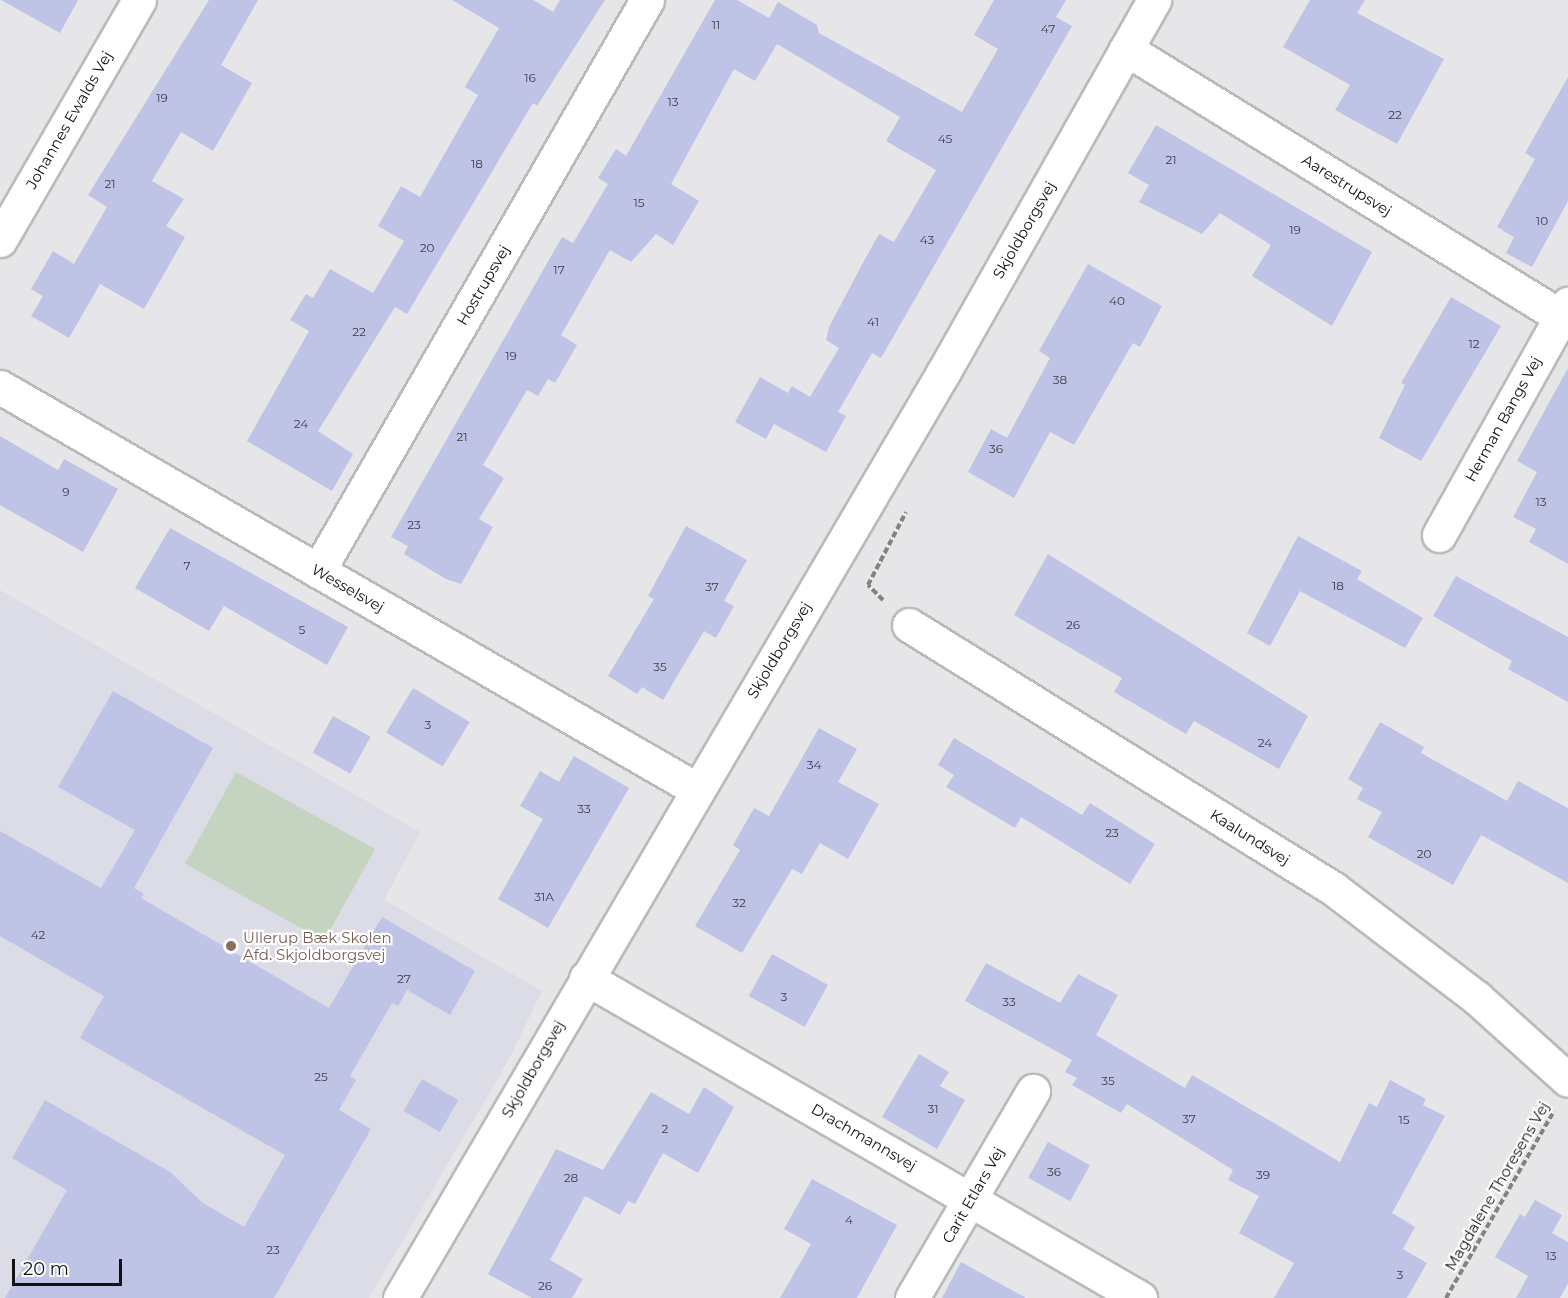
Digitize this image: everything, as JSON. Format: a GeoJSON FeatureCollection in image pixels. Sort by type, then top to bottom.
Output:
{"type":"FeatureCollection","features":[{"type":"Feature","properties":{"kind":"street","name":"Johannes Ewalds Vej"},"geometry":{"type":"LineString","coordinates":[[0,240],[139,0]]}},
{"type":"Feature","properties":{"kind":"street","name":"Hostrupsvej"},"geometry":{"type":"LineString","coordinates":[[318,571],[647,0]]}},
{"type":"Feature","properties":{"kind":"street","name":"Skjoldborgsvej"},"geometry":{"type":"LineString","coordinates":[[400,1298],[1154,0]]}},
{"type":"Feature","properties":{"kind":"street","name":"Aarestrupsvej"},"geometry":{"type":"LineString","coordinates":[[1126,49],[1566,314]]}},
{"type":"Feature","properties":{"kind":"street","name":"Herman Bangs Vej"},"geometry":{"type":"LineString","coordinates":[[1439,535],[1566,314]]}},
{"type":"Feature","properties":{"kind":"street","name":"Wesselsvej"},"geometry":{"type":"LineString","coordinates":[[0,387],[696,789]]}},
{"type":"Feature","properties":{"kind":"street","name":"Kaalundsvej"},"geometry":{"type":"LineString","coordinates":[[909,625],[1334,889],[1477,998],[1562,1093]]}},
{"type":"Feature","properties":{"kind":"street","name":"Drachmannsvej"},"geometry":{"type":"LineString","coordinates":[[586,978],[971,1198],[1140,1298]]}},
{"type":"Feature","properties":{"kind":"street","name":"Carit Etlars Vej"},"geometry":{"type":"LineString","coordinates":[[912,1298],[1033,1091]]}},
{"type":"Feature","properties":{"kind":"path","name":"Magdalene Thoresens Vej"},"geometry":{"type":"LineString","coordinates":[[1446,1298],[1562,1093]]}},
{"type":"Feature","properties":{"kind":"shaded area","name":"Ullerup Bæk Skolen Afd. Skjoldborgsvej"},"geometry":{"type":"Polygon","coordinates":[[[0,590],[420,832],[384,900],[542,991],[508,1061],[369,1298],[0,1298],[0,590]]]}},
{"type":"Feature","properties":{"kind":"green space"},"geometry":{"type":"Polygon","coordinates":[[[236,772],[375,849],[324,941],[185,864],[236,772]]]}},
{"type":"Feature","properties":{"kind":"building"},"geometry":{"type":"Polygon","coordinates":[[[1,0],[78,0],[60,33],[1,0]]]}},
{"type":"Feature","properties":{"kind":"building"},"geometry":{"type":"Polygon","coordinates":[[[209,0],[258,0],[221,65],[252,83],[213,151],[181,132],[152,181],[184,199],[166,226],[185,237],[144,309],[100,284],[69,338],[31,316],[43,296],[31,289],[53,251],[74,264],[107,207],[88,195],[209,0]]]}},
{"type":"Feature","properties":{"kind":"building"},"geometry":{"type":"Polygon","coordinates":[[[452,0],[533,0],[553,12],[560,0],[605,0],[537,106],[533,103],[407,314],[395,307],[318,431],[353,454],[332,491],[247,441],[309,331],[290,320],[306,294],[313,298],[330,269],[373,293],[404,241],[378,226],[401,186],[420,197],[478,95],[465,87],[499,28],[452,0]]]}},
{"type":"Feature","properties":{"kind":"building"},"geometry":{"type":"Polygon","coordinates":[[[715,0],[737,0],[769,18],[778,2],[817,25],[819,33],[962,112],[998,49],[974,35],[994,0],[1066,0],[1056,17],[1072,26],[881,358],[872,353],[838,412],[846,416],[826,452],[774,424],[766,439],[735,422],[760,377],[788,393],[792,386],[810,397],[839,348],[826,340],[829,327],[865,259],[879,234],[894,242],[936,170],[886,141],[900,117],[777,44],[755,81],[734,69],[671,184],[699,201],[673,245],[656,234],[631,262],[610,250],[561,335],[577,345],[555,383],[548,379],[538,396],[527,390],[483,465],[504,478],[479,519],[493,527],[461,584],[446,579],[404,554],[408,546],[391,537],[562,237],[573,243],[608,184],[598,178],[616,149],[626,156],[715,0]]]}},
{"type":"Feature","properties":{"kind":"building"},"geometry":{"type":"Polygon","coordinates":[[[1310,0],[1365,0],[1357,13],[1444,59],[1397,144],[1335,110],[1350,85],[1283,47],[1310,0]]]}},
{"type":"Feature","properties":{"kind":"building"},"geometry":{"type":"Polygon","coordinates":[[[1568,77],[1568,201],[1532,267],[1506,253],[1514,237],[1497,227],[1535,159],[1525,153],[1568,77]]]}},
{"type":"Feature","properties":{"kind":"building"},"geometry":{"type":"Polygon","coordinates":[[[1156,125],[1372,252],[1332,326],[1252,276],[1271,245],[1220,213],[1202,234],[1139,202],[1149,185],[1128,173],[1156,125]]]}},
{"type":"Feature","properties":{"kind":"building"},"geometry":{"type":"Polygon","coordinates":[[[1088,264],[1162,306],[1140,347],[1133,343],[1074,445],[1050,432],[1014,498],[968,472],[991,429],[1007,438],[1050,358],[1039,351],[1088,264]]]}},
{"type":"Feature","properties":{"kind":"building"},"geometry":{"type":"Polygon","coordinates":[[[1451,297],[1501,326],[1421,461],[1379,438],[1405,385],[1401,383],[1451,297]]]}},
{"type":"Feature","properties":{"kind":"building"},"geometry":{"type":"Polygon","coordinates":[[[1568,368],[1568,564],[1529,542],[1536,529],[1513,517],[1537,472],[1517,461],[1568,368]]]}},
{"type":"Feature","properties":{"kind":"building"},"geometry":{"type":"Polygon","coordinates":[[[0,436],[58,470],[64,459],[118,489],[83,552],[0,505],[0,436]]]}},
{"type":"Feature","properties":{"kind":"building"},"geometry":{"type":"Polygon","coordinates":[[[686,526],[747,560],[724,601],[734,606],[716,638],[704,631],[663,700],[642,687],[637,694],[608,676],[654,599],[648,596],[686,526]]]}},
{"type":"Feature","properties":{"kind":"building"},"geometry":{"type":"Polygon","coordinates":[[[170,528],[348,627],[327,665],[224,606],[209,631],[135,588],[170,528]]]}},
{"type":"Feature","properties":{"kind":"building"},"geometry":{"type":"Polygon","coordinates":[[[1298,536],[1362,571],[1357,579],[1423,618],[1405,648],[1300,591],[1270,646],[1247,633],[1298,536]]]}},
{"type":"Feature","properties":{"kind":"building"},"geometry":{"type":"Polygon","coordinates":[[[1048,554],[1308,716],[1279,769],[1194,721],[1186,734],[1114,692],[1122,678],[1014,615],[1048,554]]]}},
{"type":"Feature","properties":{"kind":"building"},"geometry":{"type":"Polygon","coordinates":[[[1456,576],[1568,637],[1568,702],[1508,669],[1512,661],[1433,616],[1456,576]]]}},
{"type":"Feature","properties":{"kind":"building"},"geometry":{"type":"Polygon","coordinates":[[[413,688],[470,722],[443,767],[386,733],[413,688]]]}},
{"type":"Feature","properties":{"kind":"building"},"geometry":{"type":"Polygon","coordinates":[[[113,691],[213,748],[134,888],[144,894],[141,898],[329,1008],[382,917],[475,971],[450,1015],[407,990],[398,1006],[392,1003],[350,1076],[356,1080],[339,1110],[371,1129],[274,1298],[5,1298],[67,1190],[12,1158],[45,1100],[170,1172],[203,1203],[244,1227],[285,1155],[80,1038],[104,996],[0,936],[0,831],[101,888],[135,830],[58,787],[113,691]]]}},
{"type":"Feature","properties":{"kind":"building"},"geometry":{"type":"Polygon","coordinates":[[[333,716],[371,737],[350,774],[313,753],[333,716]]]}},
{"type":"Feature","properties":{"kind":"building"},"geometry":{"type":"Polygon","coordinates":[[[1380,722],[1424,747],[1421,753],[1507,801],[1518,781],[1568,808],[1568,883],[1481,835],[1453,885],[1368,837],[1382,812],[1357,799],[1363,788],[1348,779],[1380,722]]]}},
{"type":"Feature","properties":{"kind":"building"},"geometry":{"type":"Polygon","coordinates":[[[819,728],[857,749],[838,782],[879,804],[848,859],[820,843],[802,874],[792,869],[742,953],[695,926],[740,850],[733,845],[754,808],[769,816],[819,728]]]}},
{"type":"Feature","properties":{"kind":"building"},"geometry":{"type":"Polygon","coordinates":[[[954,738],[1082,815],[1090,803],[1155,844],[1130,884],[1021,817],[1015,828],[946,787],[954,775],[938,765],[954,738]]]}},
{"type":"Feature","properties":{"kind":"building"},"geometry":{"type":"Polygon","coordinates":[[[574,756],[629,788],[548,928],[498,899],[543,819],[520,806],[540,771],[559,782],[574,756]]]}},
{"type":"Feature","properties":{"kind":"building"},"geometry":{"type":"Polygon","coordinates":[[[772,954],[828,985],[805,1027],[749,996],[772,954]]]}},
{"type":"Feature","properties":{"kind":"building"},"geometry":{"type":"Polygon","coordinates":[[[986,963],[1060,1003],[1078,974],[1118,995],[1096,1035],[1185,1088],[1192,1075],[1340,1162],[1369,1103],[1377,1107],[1390,1080],[1426,1099],[1423,1105],[1445,1116],[1392,1213],[1415,1227],[1403,1249],[1427,1263],[1407,1298],[1274,1298],[1294,1263],[1239,1233],[1259,1196],[1228,1180],[1233,1170],[1127,1104],[1121,1113],[1072,1085],[1077,1078],[1065,1072],[1072,1060],[965,1001],[986,963]]]}},
{"type":"Feature","properties":{"kind":"building"},"geometry":{"type":"Polygon","coordinates":[[[919,1054],[949,1072],[940,1086],[965,1100],[937,1149],[882,1117],[919,1054]]]}},
{"type":"Feature","properties":{"kind":"building"},"geometry":{"type":"Polygon","coordinates":[[[422,1079],[458,1100],[440,1132],[403,1111],[422,1079]]]}},
{"type":"Feature","properties":{"kind":"building"},"geometry":{"type":"Polygon","coordinates":[[[704,1087],[734,1107],[698,1173],[663,1153],[635,1204],[628,1201],[620,1215],[585,1196],[550,1260],[583,1279],[572,1298],[532,1298],[488,1274],[556,1149],[603,1170],[651,1092],[689,1114],[704,1087]]]}},
{"type":"Feature","properties":{"kind":"building"},"geometry":{"type":"Polygon","coordinates":[[[1048,1142],[1090,1165],[1070,1201],[1028,1178],[1048,1142]]]}},
{"type":"Feature","properties":{"kind":"building"},"geometry":{"type":"Polygon","coordinates":[[[812,1179],[897,1225],[857,1298],[780,1298],[811,1244],[784,1229],[812,1179]]]}},
{"type":"Feature","properties":{"kind":"building"},"geometry":{"type":"Polygon","coordinates":[[[1535,1200],[1562,1215],[1552,1233],[1568,1242],[1568,1283],[1560,1298],[1516,1298],[1528,1276],[1495,1257],[1520,1214],[1525,1217],[1535,1200]]]}},
{"type":"Feature","properties":{"kind":"building"},"geometry":{"type":"Polygon","coordinates":[[[961,1262],[1026,1298],[942,1298],[961,1262]]]}},
{"type":"Feature","properties":{"kind":"place","name":"Ullerup Bæk Skolen Afd. Skjoldborgsvej"},"geometry":{"type":"Point","coordinates":[231,946]}}]}
